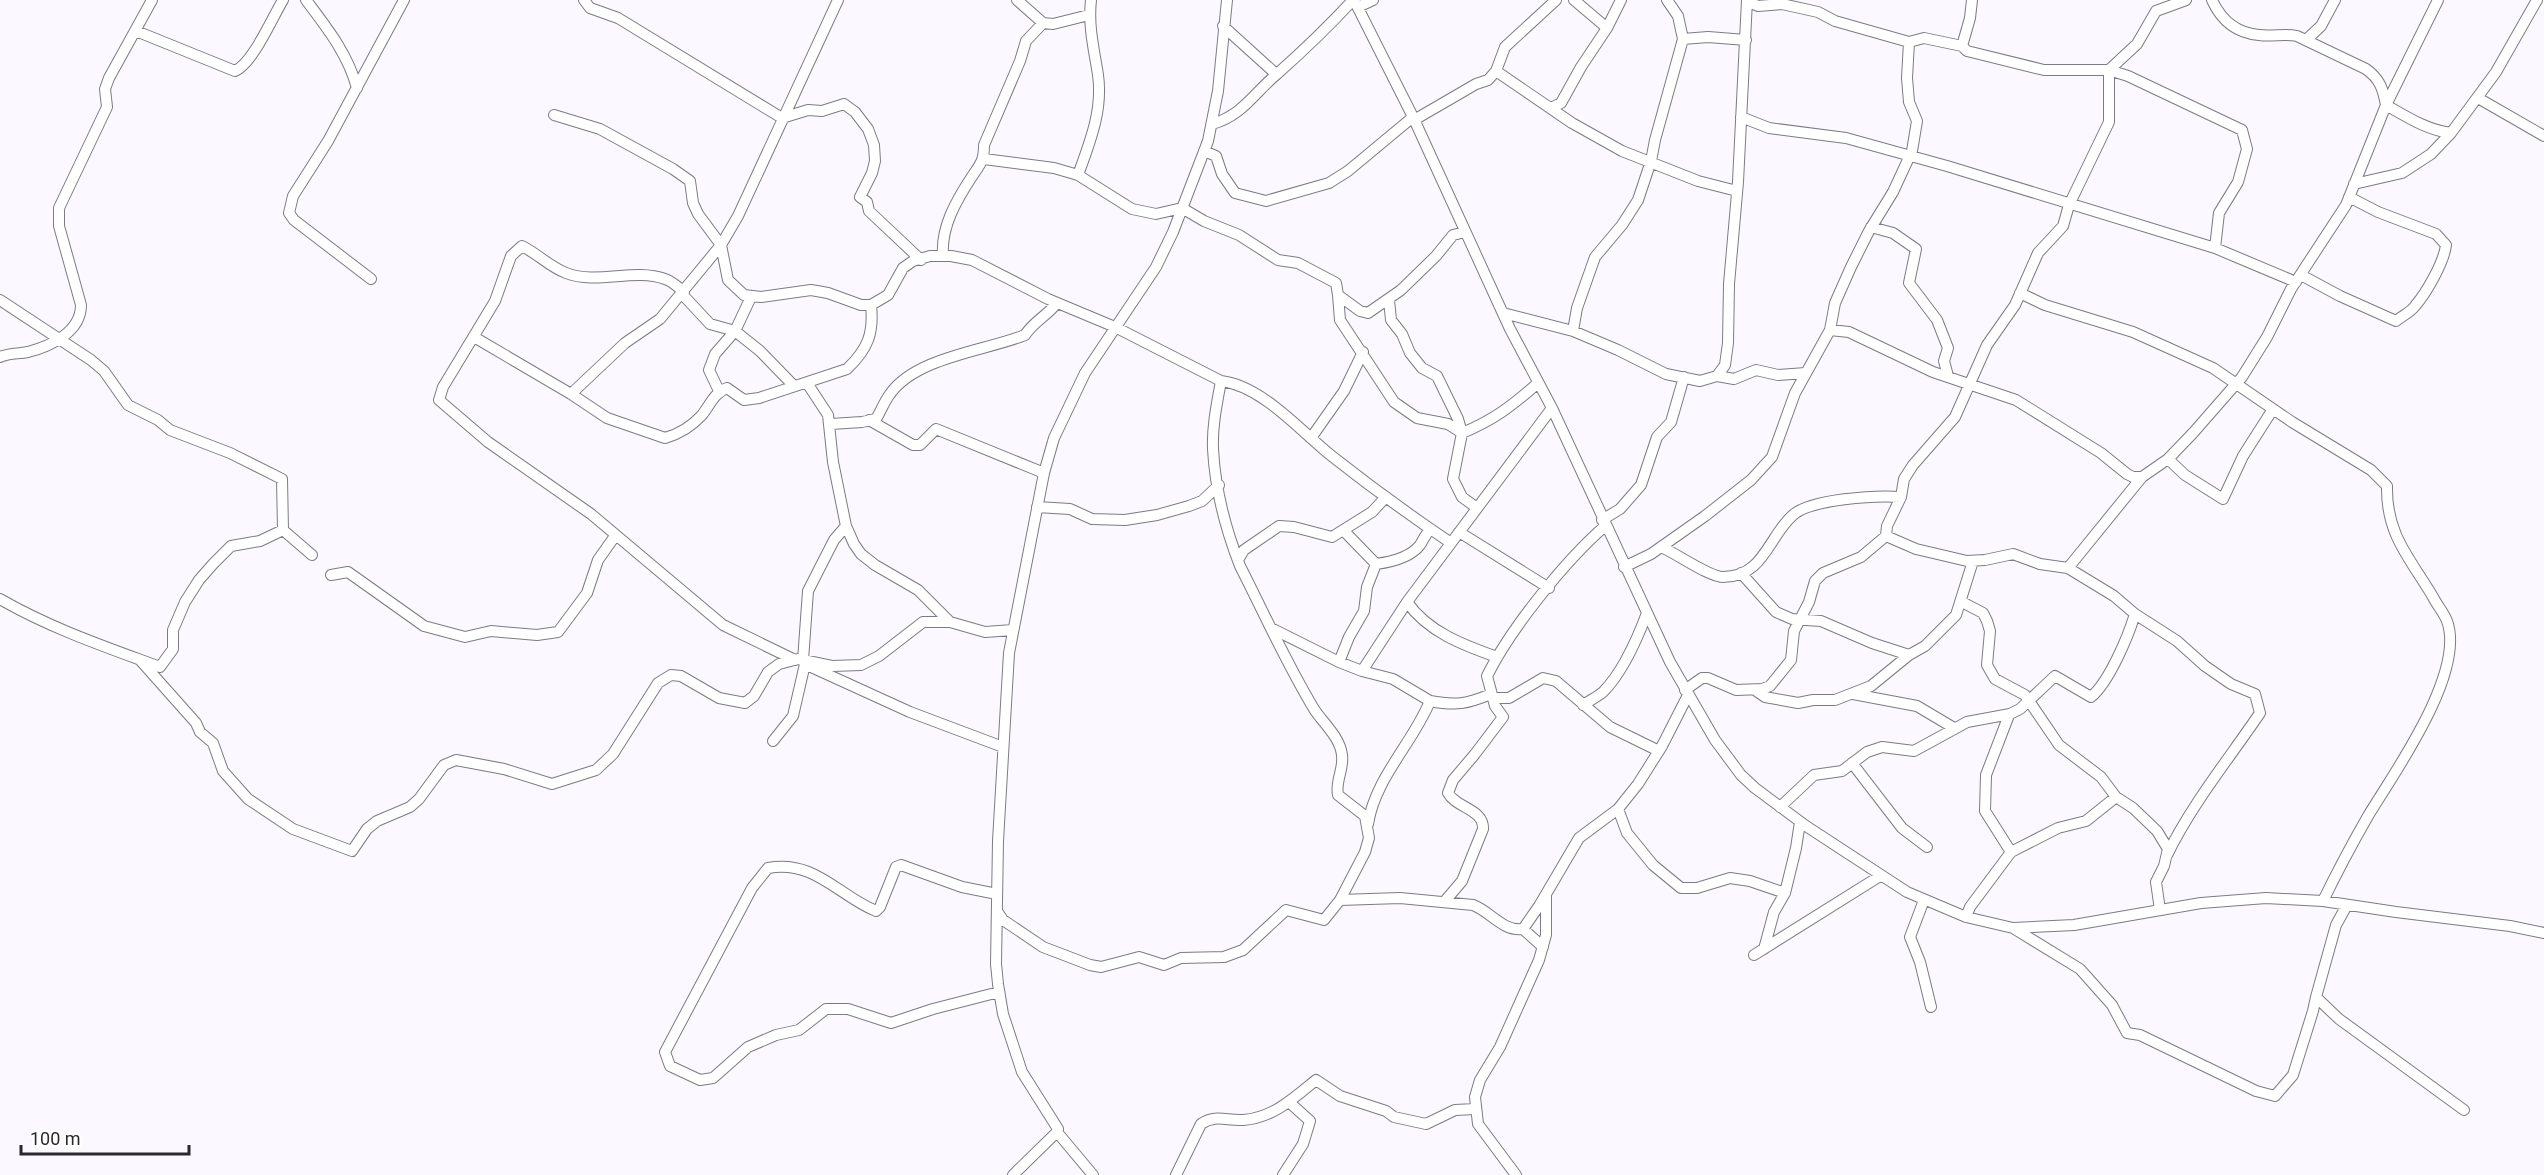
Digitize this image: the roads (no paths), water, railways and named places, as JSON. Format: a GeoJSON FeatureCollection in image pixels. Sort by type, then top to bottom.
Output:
{"type":"FeatureCollection","features":[{"type":"Feature","properties":{"kind":"street"},"geometry":{"type":"LineString","coordinates":[[0,357],[28,352],[60,339],[74,326],[81,315],[81,305],[59,226],[59,208],[107,107],[105,89],[109,78],[152,0]]}},
{"type":"Feature","properties":{"kind":"street"},"geometry":{"type":"LineString","coordinates":[[136,31],[235,71],[241,68],[250,56],[283,0]]}},
{"type":"Feature","properties":{"kind":"street"},"geometry":{"type":"LineString","coordinates":[[306,0],[347,58],[357,88]]}},
{"type":"Feature","properties":{"kind":"street"},"geometry":{"type":"LineString","coordinates":[[371,279],[294,220],[289,213],[293,196],[328,141],[405,0]]}},
{"type":"Feature","properties":{"kind":"street"},"geometry":{"type":"LineString","coordinates":[[584,0],[591,8],[618,18],[782,118],[808,110],[822,111],[844,104],[855,112],[868,129],[874,144],[875,161],[872,173],[860,197],[867,202],[869,211],[921,260]]}},
{"type":"Feature","properties":{"kind":"street"},"geometry":{"type":"LineString","coordinates":[[571,394],[625,343],[660,319],[721,245],[738,216],[838,0]]}},
{"type":"Feature","properties":{"kind":"street"},"geometry":{"type":"LineString","coordinates":[[1017,0],[1043,23],[1053,24],[1089,15]]}},
{"type":"Feature","properties":{"kind":"street"},"geometry":{"type":"LineString","coordinates":[[1078,175],[1095,129],[1098,97],[1098,76],[1089,15],[1091,0]]}},
{"type":"Feature","properties":{"kind":"street"},"geometry":{"type":"LineString","coordinates":[[1093,1175],[1057,1132],[1058,1129],[1022,1072],[1009,1035],[999,992],[996,964],[997,894],[1003,747],[1013,630],[1044,473],[1054,438],[1076,390],[1156,267],[1204,151],[1218,91],[1227,0]]}},
{"type":"Feature","properties":{"kind":"street"},"geometry":{"type":"LineString","coordinates":[[1212,124],[1224,121],[1238,112],[1355,2],[1373,0]]}},
{"type":"Feature","properties":{"kind":"street"},"geometry":{"type":"LineString","coordinates":[[1204,151],[1216,156],[1222,174],[1235,193],[1266,201],[1329,183],[1348,171],[1413,118],[1476,84],[1488,80],[1496,71],[1505,47],[1556,0]]}},
{"type":"Feature","properties":{"kind":"street"},"geometry":{"type":"LineString","coordinates":[[1574,0],[1607,28]]}},
{"type":"Feature","properties":{"kind":"street"},"geometry":{"type":"LineString","coordinates":[[1551,108],[1561,104],[1581,67],[1607,28],[1621,0]]}},
{"type":"Feature","properties":{"kind":"street"},"geometry":{"type":"LineString","coordinates":[[1573,332],[1577,308],[1595,257],[1622,225],[1638,200],[1651,161],[1654,140],[1683,39],[1678,16],[1667,0]]}},
{"type":"Feature","properties":{"kind":"street"},"geometry":{"type":"LineString","coordinates":[[1962,46],[1970,18],[1972,0]]}},
{"type":"Feature","properties":{"kind":"street"},"geometry":{"type":"LineString","coordinates":[[1523,929],[1579,838],[1618,809],[1659,751],[1687,692],[1702,678],[1708,678],[1736,690],[1762,689],[1776,681],[1791,660],[1794,631],[1809,602],[1815,581],[1823,573],[1861,557],[1886,536],[1887,526],[1900,497],[1904,479],[1913,465],[1955,417],[1987,345],[2015,305],[2038,253],[2063,226],[2069,205],[2109,122],[2109,70],[2137,44],[2156,11],[2186,0]]}},
{"type":"Feature","properties":{"kind":"street"},"geometry":{"type":"LineString","coordinates":[[2206,0],[2212,0],[2219,16],[2241,31],[2260,36],[2287,34],[2306,40],[2374,74],[2382,86],[2386,105],[2422,125],[2437,131],[2451,132]]}},
{"type":"Feature","properties":{"kind":"street"},"geometry":{"type":"LineString","coordinates":[[2306,40],[2320,26],[2335,0]]}},
{"type":"Feature","properties":{"kind":"street"},"geometry":{"type":"LineString","coordinates":[[2068,568],[2142,477],[2168,459],[2236,384],[2267,337],[2298,278],[2349,197],[2386,105],[2438,0]]}},
{"type":"Feature","properties":{"kind":"street"},"geometry":{"type":"LineString","coordinates":[[2354,184],[2402,173],[2431,154],[2478,98],[2516,39],[2537,0]]}},
{"type":"Feature","properties":{"kind":"street"},"geometry":{"type":"LineString","coordinates":[[1717,376],[1725,365],[1728,343],[1729,284],[1742,117],[1747,1],[1758,6],[1782,4],[1818,12],[1835,21],[1909,42],[1924,38],[1962,46],[1967,51],[2044,70],[2109,70],[2139,81],[2242,130],[2247,149],[2238,182],[2219,213],[2215,248]]}},
{"type":"Feature","properties":{"kind":"street"},"geometry":{"type":"LineString","coordinates":[[1355,2],[1413,118],[1503,313],[1552,408],[1624,567],[1687,692],[1715,740],[1741,775],[1780,807],[1880,876],[1924,900],[1966,917],[2013,928],[2073,925],[2239,899],[2323,901],[2510,926],[2544,933]]}},
{"type":"Feature","properties":{"kind":"street"},"geometry":{"type":"LineString","coordinates":[[943,255],[944,230],[970,179],[984,159],[984,145],[1020,61],[1026,41],[1043,23]]}},
{"type":"Feature","properties":{"kind":"street"},"geometry":{"type":"LineString","coordinates":[[1223,26],[1276,74]]}},
{"type":"Feature","properties":{"kind":"street"},"geometry":{"type":"LineString","coordinates":[[1683,39],[1708,37],[1746,40]]}},
{"type":"Feature","properties":{"kind":"street"},"geometry":{"type":"LineString","coordinates":[[1624,567],[1661,547],[1750,480],[1772,457],[1795,393],[1830,330],[1835,303],[1871,227],[1893,192],[1916,138],[1917,121],[1910,102],[1907,78],[1909,42]]}},
{"type":"Feature","properties":{"kind":"street"},"geometry":{"type":"LineString","coordinates":[[1496,71],[1572,123],[1622,151],[1698,181],[1737,191]]}},
{"type":"Feature","properties":{"kind":"street"},"geometry":{"type":"LineString","coordinates":[[2478,98],[2544,136]]}},
{"type":"Feature","properties":{"kind":"street"},"geometry":{"type":"LineString","coordinates":[[554,115],[600,129],[673,169],[690,181],[693,203],[698,214],[721,245],[728,280],[738,291],[751,297],[811,290],[828,293],[861,305],[872,305],[888,295],[907,264],[930,256],[943,255],[972,260],[1057,303],[1115,327],[1221,381],[1233,382],[1252,391],[1386,496],[1451,543]]}},
{"type":"Feature","properties":{"kind":"street"},"geometry":{"type":"LineString","coordinates":[[1742,117],[1769,128],[1846,138],[1947,166],[2215,248],[2298,278],[2396,321],[2415,307],[2439,268],[2445,256],[2446,245],[2436,234],[2379,212],[2349,197]]}},
{"type":"Feature","properties":{"kind":"street"},"geometry":{"type":"LineString","coordinates":[[984,159],[1054,168],[1078,175],[1132,209],[1156,214],[1182,208],[1204,221],[1239,235],[1278,260],[1298,263],[1325,276],[1336,283],[1340,320],[1394,402],[1417,418],[1448,424],[1462,433]]}},
{"type":"Feature","properties":{"kind":"street"},"geometry":{"type":"LineString","coordinates":[[1871,227],[1893,233],[1916,249],[1909,284],[1937,320],[1948,348],[1944,361],[1948,376]]}},
{"type":"Feature","properties":{"kind":"street"},"geometry":{"type":"LineString","coordinates":[[1338,295],[1360,311],[1368,313],[1389,300],[1436,256],[1453,235],[1465,232]]}},
{"type":"Feature","properties":{"kind":"street"},"geometry":{"type":"LineString","coordinates":[[794,386],[760,351],[735,331],[710,324],[683,293],[667,279],[648,275],[595,278],[566,273],[522,246],[511,256],[495,301],[443,387],[439,400],[488,442],[591,514],[723,625],[910,712],[1003,747]]}},
{"type":"Feature","properties":{"kind":"street"},"geometry":{"type":"LineString","coordinates":[[2020,293],[2045,305],[2133,332],[2213,368],[2273,409],[2371,470],[2387,486],[2386,504],[2391,526],[2403,550],[2448,622],[2449,644],[2431,710],[2363,825],[2323,901]]}},
{"type":"Feature","properties":{"kind":"street"},"geometry":{"type":"LineString","coordinates":[[719,391],[709,370],[715,354],[735,331],[751,297]]}},
{"type":"Feature","properties":{"kind":"street"},"geometry":{"type":"LineString","coordinates":[[0,300],[104,371],[128,405],[158,420],[170,430],[230,453],[282,479],[283,530],[312,555]]}},
{"type":"Feature","properties":{"kind":"street"},"geometry":{"type":"LineString","coordinates":[[1389,300],[1391,320],[1402,334],[1410,353],[1422,368],[1437,376],[1458,419],[1462,433],[1453,479],[1462,497],[1477,508]]}},
{"type":"Feature","properties":{"kind":"street"},"geometry":{"type":"LineString","coordinates":[[831,424],[876,419],[890,394],[903,381],[943,358],[1025,335],[1033,324],[1047,316],[1057,303]]}},
{"type":"Feature","properties":{"kind":"street"},"geometry":{"type":"LineString","coordinates":[[474,337],[607,418],[665,438],[684,430],[700,417],[719,391],[728,388],[744,400],[839,374],[855,362],[864,349],[872,329],[872,305]]}},
{"type":"Feature","properties":{"kind":"street"},"geometry":{"type":"LineString","coordinates":[[1503,313],[1573,332],[1618,350],[1666,374],[1700,381],[1717,376],[1734,379],[1756,370],[1778,375],[1806,373]]}},
{"type":"Feature","properties":{"kind":"street"},"geometry":{"type":"LineString","coordinates":[[1830,330],[1849,332],[1898,356],[2016,400],[2101,453],[2127,474],[2142,477]]}},
{"type":"Feature","properties":{"kind":"street"},"geometry":{"type":"LineString","coordinates":[[1311,438],[1344,391],[1363,352]]}},
{"type":"Feature","properties":{"kind":"street"},"geometry":{"type":"LineString","coordinates":[[1445,901],[1462,881],[1483,824],[1476,814],[1451,798],[1449,788],[1503,717],[1492,696],[1487,676],[1497,657],[1549,588],[1603,523],[1620,509],[1641,484],[1658,437],[1671,422],[1684,377]]}},
{"type":"Feature","properties":{"kind":"street"},"geometry":{"type":"LineString","coordinates":[[997,910],[1003,920],[1043,946],[1089,965],[1101,967],[1138,957],[1164,965],[1181,958],[1224,957],[1243,950],[1286,910],[1324,920],[1340,900],[1365,852],[1370,838],[1365,816],[1338,795],[1336,786],[1342,768],[1342,754],[1335,737],[1314,709],[1271,627],[1238,560],[1226,524],[1213,450],[1214,421],[1221,381]]}},
{"type":"Feature","properties":{"kind":"street"},"geometry":{"type":"LineString","coordinates":[[807,383],[823,404],[831,424],[832,462],[846,526],[861,554],[875,565],[918,590],[950,622]]}},
{"type":"Feature","properties":{"kind":"street"},"geometry":{"type":"LineString","coordinates":[[1462,433],[1488,423],[1538,383]]}},
{"type":"Feature","properties":{"kind":"street"},"geometry":{"type":"LineString","coordinates":[[1362,671],[1407,602],[1552,408]]}},
{"type":"Feature","properties":{"kind":"street"},"geometry":{"type":"LineString","coordinates":[[2168,459],[2185,475],[2223,499],[2243,456],[2273,409]]}},
{"type":"Feature","properties":{"kind":"street"},"geometry":{"type":"LineString","coordinates":[[869,420],[913,445],[920,445],[936,429],[1044,473]]}},
{"type":"Feature","properties":{"kind":"street"},"geometry":{"type":"LineString","coordinates":[[1037,507],[1070,509],[1092,519],[1125,520],[1157,516],[1189,506],[1202,501],[1219,485]]}},
{"type":"Feature","properties":{"kind":"street"},"geometry":{"type":"LineString","coordinates":[[1661,547],[1722,577],[1753,569],[1793,515],[1809,506],[1879,495],[1900,497]]}},
{"type":"Feature","properties":{"kind":"street"},"geometry":{"type":"LineString","coordinates":[[1238,560],[1244,550],[1279,526],[1294,527],[1332,537],[1372,512],[1386,496]]}},
{"type":"Feature","properties":{"kind":"street"},"geometry":{"type":"LineString","coordinates":[[773,741],[793,716],[808,591],[834,540],[846,526]]}},
{"type":"Feature","properties":{"kind":"street"},"geometry":{"type":"LineString","coordinates":[[1376,564],[1395,561],[1419,546],[1431,529]]}},
{"type":"Feature","properties":{"kind":"street"},"geometry":{"type":"LineString","coordinates":[[0,599],[21,611],[91,642],[160,667],[173,649],[173,630],[185,602],[199,580],[231,546],[260,541],[283,530]]}},
{"type":"Feature","properties":{"kind":"street"},"geometry":{"type":"LineString","coordinates":[[1344,531],[1376,564]]}},
{"type":"Feature","properties":{"kind":"street"},"geometry":{"type":"LineString","coordinates":[[1459,532],[1549,588]]}},
{"type":"Feature","properties":{"kind":"street"},"geometry":{"type":"LineString","coordinates":[[331,575],[348,572],[424,626],[465,637],[491,631],[537,635],[558,632],[587,593],[598,560],[615,536]]}},
{"type":"Feature","properties":{"kind":"street"},"geometry":{"type":"LineString","coordinates":[[1886,536],[1916,549],[1973,561],[2013,554],[2040,564],[2068,568],[2114,596],[2135,614],[2177,640],[2205,666],[2231,684],[2255,694],[2260,713],[2181,827],[2167,855]]}},
{"type":"Feature","properties":{"kind":"street"},"geometry":{"type":"LineString","coordinates":[[1755,690],[1765,697],[1798,703],[1834,700],[1871,686],[1909,655],[1924,646],[1956,615],[1962,602],[1963,589],[1973,561]]}},
{"type":"Feature","properties":{"kind":"street"},"geometry":{"type":"LineString","coordinates":[[1339,662],[1349,637],[1364,611],[1367,587],[1376,564]]}},
{"type":"Feature","properties":{"kind":"street"},"geometry":{"type":"LineString","coordinates":[[1741,573],[1776,612],[1792,619],[1821,621],[1872,644],[1909,655]]}},
{"type":"Feature","properties":{"kind":"street"},"geometry":{"type":"LineString","coordinates":[[1407,602],[1428,626],[1467,647],[1497,657]]}},
{"type":"Feature","properties":{"kind":"street"},"geometry":{"type":"LineString","coordinates":[[1962,602],[1983,613],[1987,621],[1990,632],[1987,665],[1995,679],[2025,695],[2059,745],[2101,777],[2116,797],[2133,808],[2157,831],[2168,849],[2164,866],[2156,882],[2160,910]]}},
{"type":"Feature","properties":{"kind":"street"},"geometry":{"type":"LineString","coordinates":[[1583,705],[1602,693],[1616,676],[1640,635],[1647,612]]}},
{"type":"Feature","properties":{"kind":"street"},"geometry":{"type":"LineString","coordinates":[[1780,807],[1814,775],[1842,771],[1867,752],[1882,747],[1914,751],[1966,722],[2009,715],[2055,676],[2091,697],[2101,689],[2128,635],[2135,614]]}},
{"type":"Feature","properties":{"kind":"street"},"geometry":{"type":"LineString","coordinates":[[140,660],[196,723],[200,732],[213,743],[223,771],[238,790],[293,829],[352,851],[367,829],[377,821],[410,807],[419,799],[444,765],[456,760],[504,769],[552,784],[596,770],[614,754],[658,683],[671,675],[681,676],[719,698],[745,703],[754,696],[773,667],[800,661],[832,666],[861,665],[879,656],[923,622],[950,622],[985,632],[1013,630]]}},
{"type":"Feature","properties":{"kind":"street"},"geometry":{"type":"LineString","coordinates":[[1271,627],[1339,662],[1393,679],[1430,701],[1450,705],[1469,704],[1492,696],[1509,698],[1543,678],[1556,681],[1611,727],[1659,751]]}},
{"type":"Feature","properties":{"kind":"street"},"geometry":{"type":"LineString","coordinates":[[1853,694],[1917,706],[1954,728]]}},
{"type":"Feature","properties":{"kind":"street"},"geometry":{"type":"LineString","coordinates":[[1367,831],[1375,799],[1403,748],[1424,716],[1430,701]]}},
{"type":"Feature","properties":{"kind":"street"},"geometry":{"type":"LineString","coordinates":[[2009,715],[1986,775],[1985,811],[2011,852]]}},
{"type":"Feature","properties":{"kind":"street"},"geometry":{"type":"LineString","coordinates":[[1852,764],[1902,828],[1927,848]]}},
{"type":"Feature","properties":{"kind":"street"},"geometry":{"type":"LineString","coordinates":[[1966,917],[1970,907],[2011,852],[2058,828],[2086,821],[2116,797]]}},
{"type":"Feature","properties":{"kind":"street"},"geometry":{"type":"LineString","coordinates":[[1618,809],[1627,833],[1653,865],[1681,888],[1697,888],[1730,878],[1750,881],[1785,893]]}},
{"type":"Feature","properties":{"kind":"street"},"geometry":{"type":"LineString","coordinates":[[1764,949],[1774,912],[1785,893],[1800,822]]}},
{"type":"Feature","properties":{"kind":"street"},"geometry":{"type":"LineString","coordinates":[[997,894],[962,887],[901,865],[896,867],[880,907],[876,911],[829,881],[815,875],[794,868],[768,868],[752,888],[665,1052],[670,1066],[689,1077],[706,1080],[714,1078],[748,1047],[776,1035],[798,1030],[826,1010],[848,1009],[891,1023],[933,1008],[999,992]]}},
{"type":"Feature","properties":{"kind":"street"},"geometry":{"type":"LineString","coordinates":[[1754,955],[1880,876]]}},
{"type":"Feature","properties":{"kind":"street"},"geometry":{"type":"LineString","coordinates":[[1516,1175],[1478,1124],[1475,1096],[1480,1080],[1500,1047],[1522,1000],[1543,947],[1546,894]]}},
{"type":"Feature","properties":{"kind":"street"},"geometry":{"type":"LineString","coordinates":[[1340,900],[1400,898],[1445,901],[1483,908],[1509,928],[1523,929],[1543,947]]}},
{"type":"Feature","properties":{"kind":"street"},"geometry":{"type":"LineString","coordinates":[[1924,900],[1910,937],[1920,962],[1930,1007]]}},
{"type":"Feature","properties":{"kind":"street"},"geometry":{"type":"LineString","coordinates":[[2013,928],[2080,969],[2112,1005],[2127,1033],[2139,1035],[2256,1091],[2275,1096],[2293,1075],[2305,1041],[2336,925],[2347,905]]}},
{"type":"Feature","properties":{"kind":"street"},"geometry":{"type":"LineString","coordinates":[[2316,997],[2339,1019],[2464,1110]]}},
{"type":"Feature","properties":{"kind":"street"},"geometry":{"type":"LineString","coordinates":[[1176,1175],[1190,1150],[1196,1131],[1209,1119],[1242,1120],[1263,1116],[1289,1102],[1316,1080],[1340,1096],[1386,1111],[1394,1117],[1426,1124],[1455,1110],[1475,1109]]}},
{"type":"Feature","properties":{"kind":"street"},"geometry":{"type":"LineString","coordinates":[[1283,1175],[1303,1144],[1310,1121],[1289,1102]]}},
{"type":"Feature","properties":{"kind":"street"},"geometry":{"type":"LineString","coordinates":[[1013,1175],[1057,1132]]}}]}
